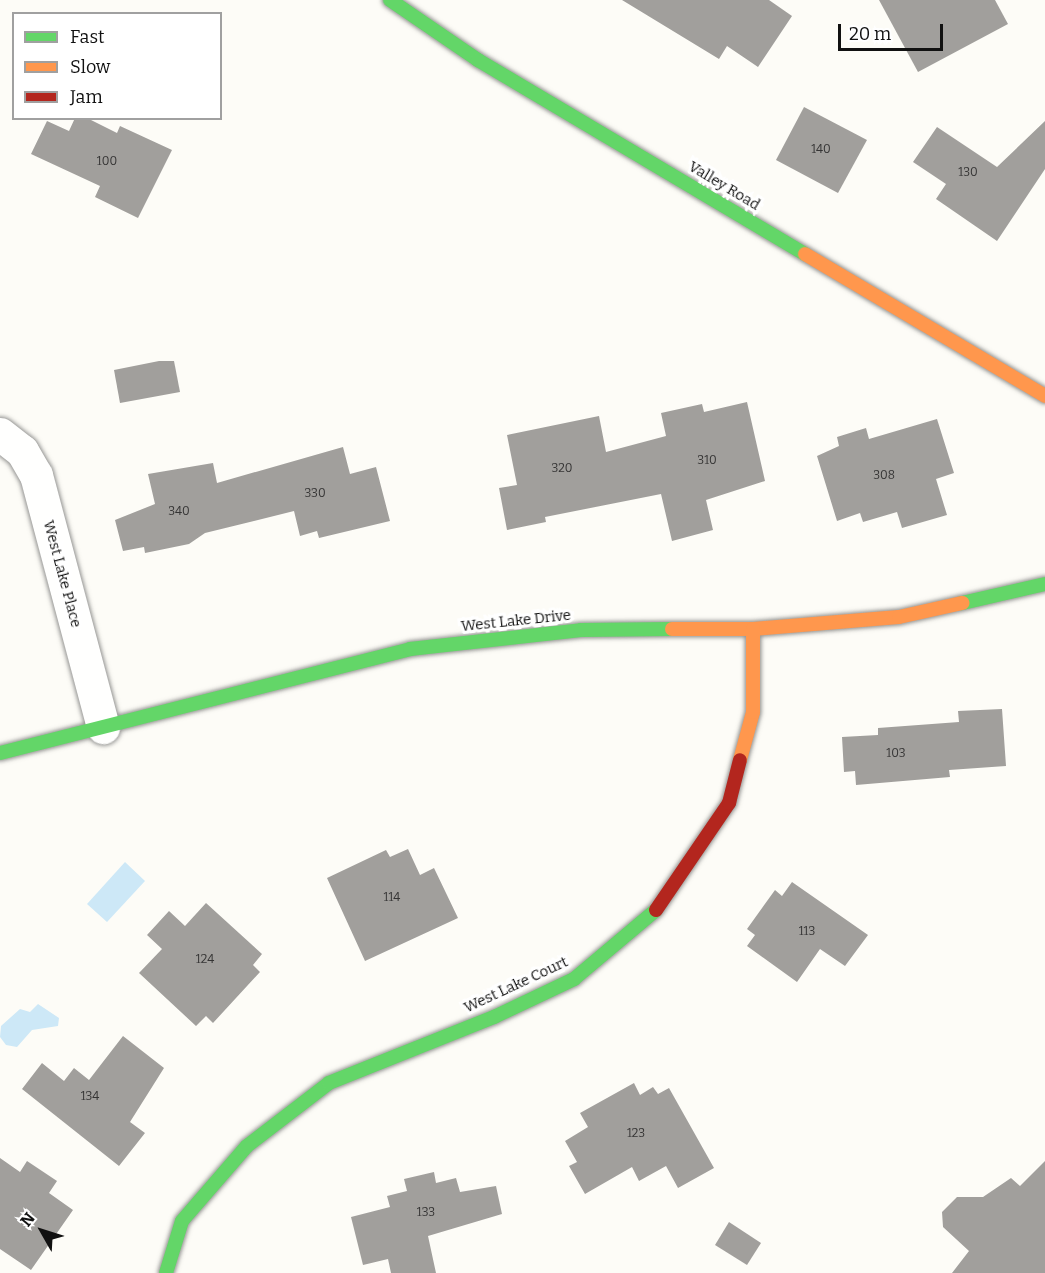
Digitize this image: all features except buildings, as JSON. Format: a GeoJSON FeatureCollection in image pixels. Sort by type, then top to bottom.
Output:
{"type":"FeatureCollection","features":[{"type":"Feature","properties":{"kind":"street","name":"Valley Road"},"geometry":{"type":"LineString","coordinates":[[390,0],[478,60],[1045,396]]}},
{"type":"Feature","properties":{"kind":"street","name":"West Lake Place"},"geometry":{"type":"LineString","coordinates":[[0,434],[22,451],[36,475],[103,727]]}},
{"type":"Feature","properties":{"kind":"street","name":"West Lake Drive"},"geometry":{"type":"LineString","coordinates":[[0,753],[410,649],[581,630],[753,629],[899,617],[1045,584]]}},
{"type":"Feature","properties":{"kind":"street","name":"West Lake Court"},"geometry":{"type":"LineString","coordinates":[[166,1273],[182,1221],[247,1146],[329,1083],[574,979],[653,914],[729,803],[753,712],[753,629]]}},
{"type":"Feature","properties":{"kind":"water"},"geometry":{"type":"Polygon","coordinates":[[[125,862],[145,881],[107,922],[87,904],[125,862]]]}},
{"type":"Feature","properties":{"kind":"water"},"geometry":{"type":"Polygon","coordinates":[[[38,1004],[59,1018],[58,1026],[32,1030],[17,1047],[6,1045],[0,1037],[1,1026],[20,1009],[30,1012],[38,1004]]]}},
{"type":"Feature","properties":{"kind":"traffic: fast"},"geometry":{"type":"LineString","coordinates":[[390,0],[478,60],[805,254]]}},
{"type":"Feature","properties":{"kind":"traffic: fast"},"geometry":{"type":"LineString","coordinates":[[962,603],[1045,584]]}},
{"type":"Feature","properties":{"kind":"traffic: fast"},"geometry":{"type":"LineString","coordinates":[[0,753],[410,649],[581,630],[672,629]]}},
{"type":"Feature","properties":{"kind":"traffic: fast"},"geometry":{"type":"LineString","coordinates":[[166,1273],[182,1221],[247,1146],[329,1083],[494,1017],[574,979],[656,910]]}},
{"type":"Feature","properties":{"kind":"traffic: slow"},"geometry":{"type":"LineString","coordinates":[[805,254],[1045,396]]}},
{"type":"Feature","properties":{"kind":"traffic: slow"},"geometry":{"type":"LineString","coordinates":[[672,629],[753,629],[899,617],[962,603]]}},
{"type":"Feature","properties":{"kind":"traffic: slow"},"geometry":{"type":"LineString","coordinates":[[740,760],[753,712],[753,629]]}},
{"type":"Feature","properties":{"kind":"traffic: jam"},"geometry":{"type":"LineString","coordinates":[[656,910],[729,803],[740,760]]}}]}
